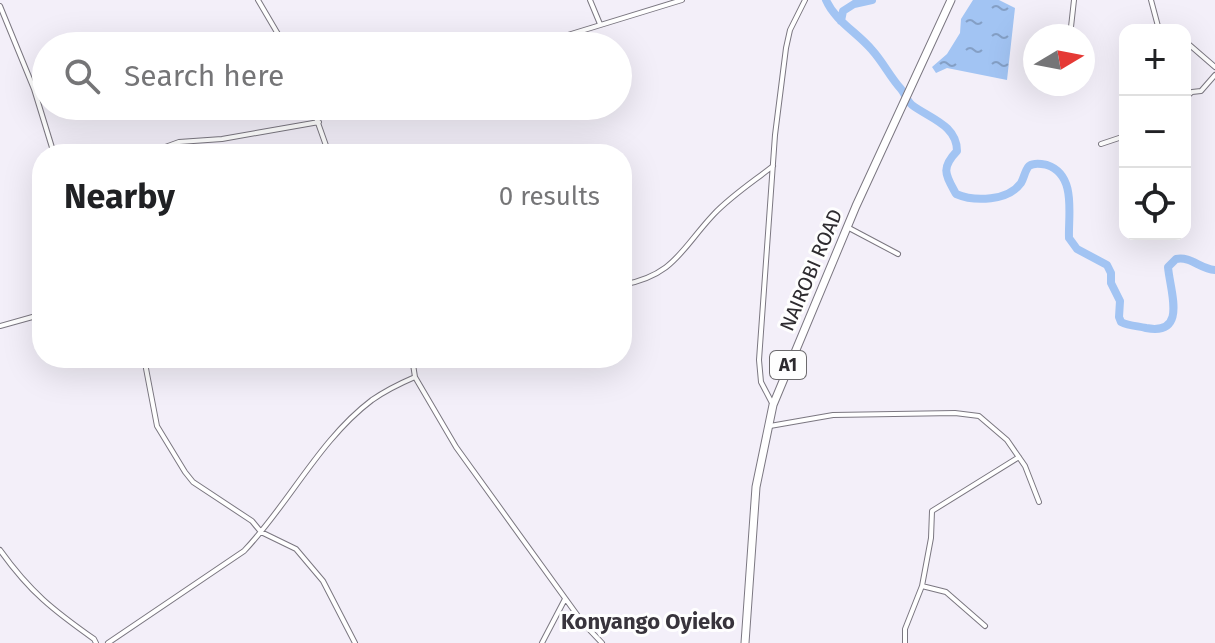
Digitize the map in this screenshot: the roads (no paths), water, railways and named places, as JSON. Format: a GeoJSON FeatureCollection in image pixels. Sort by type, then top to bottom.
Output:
{"type":"FeatureCollection","features":[{"type":"Feature","properties":{"kind":"highway","name":"NAIROBI ROAD"},"geometry":{"type":"LineString","coordinates":[[745,643],[756,487],[773,405],[847,227],[951,0]]}},
{"type":"Feature","properties":{"kind":"street"},"geometry":{"type":"LineString","coordinates":[[258,0],[277,32]]}},
{"type":"Feature","properties":{"kind":"street"},"geometry":{"type":"LineString","coordinates":[[590,0],[600,24]]}},
{"type":"Feature","properties":{"kind":"street"},"geometry":{"type":"LineString","coordinates":[[575,32],[682,0]]}},
{"type":"Feature","properties":{"kind":"street"},"geometry":{"type":"LineString","coordinates":[[773,405],[761,382],[759,360],[773,166],[786,48],[790,30],[805,0]]}},
{"type":"Feature","properties":{"kind":"street"},"geometry":{"type":"LineString","coordinates":[[1071,24],[1074,0]]}},
{"type":"Feature","properties":{"kind":"street"},"geometry":{"type":"LineString","coordinates":[[1151,0],[1157,24]]}},
{"type":"Feature","properties":{"kind":"street"},"geometry":{"type":"LineString","coordinates":[[0,6],[32,84]]}},
{"type":"Feature","properties":{"kind":"street"},"geometry":{"type":"LineString","coordinates":[[1191,46],[1215,67]]}},
{"type":"Feature","properties":{"kind":"street"},"geometry":{"type":"LineString","coordinates":[[1187,96],[1201,91],[1215,75]]}},
{"type":"Feature","properties":{"kind":"street"},"geometry":{"type":"LineString","coordinates":[[44,120],[51,144]]}},
{"type":"Feature","properties":{"kind":"street"},"geometry":{"type":"LineString","coordinates":[[174,144],[319,122],[326,144]]}},
{"type":"Feature","properties":{"kind":"street"},"geometry":{"type":"LineString","coordinates":[[1101,144],[1119,138]]}},
{"type":"Feature","properties":{"kind":"street"},"geometry":{"type":"LineString","coordinates":[[632,281],[664,270],[681,255],[714,214],[773,166]]}},
{"type":"Feature","properties":{"kind":"street"},"geometry":{"type":"LineString","coordinates":[[847,227],[898,254]]}},
{"type":"Feature","properties":{"kind":"street"},"geometry":{"type":"LineString","coordinates":[[0,326],[32,317]]}},
{"type":"Feature","properties":{"kind":"street"},"geometry":{"type":"LineString","coordinates":[[146,368],[157,426],[185,472],[193,482],[252,521],[261,532],[296,549],[313,567],[355,643]]}},
{"type":"Feature","properties":{"kind":"street"},"geometry":{"type":"LineString","coordinates":[[414,368],[415,377],[456,447],[565,599],[602,643]]}},
{"type":"Feature","properties":{"kind":"street"},"geometry":{"type":"LineString","coordinates":[[108,643],[219,569],[261,532],[308,468],[351,420],[372,400],[415,377]]}},
{"type":"Feature","properties":{"kind":"street"},"geometry":{"type":"LineString","coordinates":[[768,426],[833,415],[979,416],[1007,440],[1019,457],[1039,502]]}},
{"type":"Feature","properties":{"kind":"street"},"geometry":{"type":"LineString","coordinates":[[905,643],[905,629],[922,586],[931,538],[932,511],[1019,457]]}},
{"type":"Feature","properties":{"kind":"street"},"geometry":{"type":"LineString","coordinates":[[0,550],[22,581],[39,598],[96,643]]}},
{"type":"Feature","properties":{"kind":"street"},"geometry":{"type":"LineString","coordinates":[[922,586],[946,592],[985,626]]}},
{"type":"Feature","properties":{"kind":"street"},"geometry":{"type":"LineString","coordinates":[[542,643],[565,599]]}},
{"type":"Feature","properties":{"kind":"water"},"geometry":{"type":"Polygon","coordinates":[[[973,0],[999,0],[1015,8],[1007,80],[947,68],[936,73],[932,67],[947,54],[960,33],[961,19],[973,0]]]}},
{"type":"Feature","properties":{"kind":"waterway"},"geometry":{"type":"LineString","coordinates":[[826,0],[835,14],[876,55],[910,103],[941,123],[952,135],[957,151],[948,163],[946,172],[956,194],[981,199],[1000,196],[1015,189],[1031,165],[1047,165],[1057,170],[1063,177],[1069,197],[1069,238],[1077,249],[1107,265],[1120,301],[1121,322],[1159,329],[1167,325],[1174,310],[1168,267],[1176,259],[1186,259],[1215,270]]}},
{"type":"Feature","properties":{"kind":"waterway"},"geometry":{"type":"LineString","coordinates":[[841,21],[843,11],[854,4],[872,0]]}},
{"type":"Feature","properties":{"kind":"district","name":"Konyango Oyieko"},"geometry":{"type":"Point","coordinates":[648,621]}}]}
